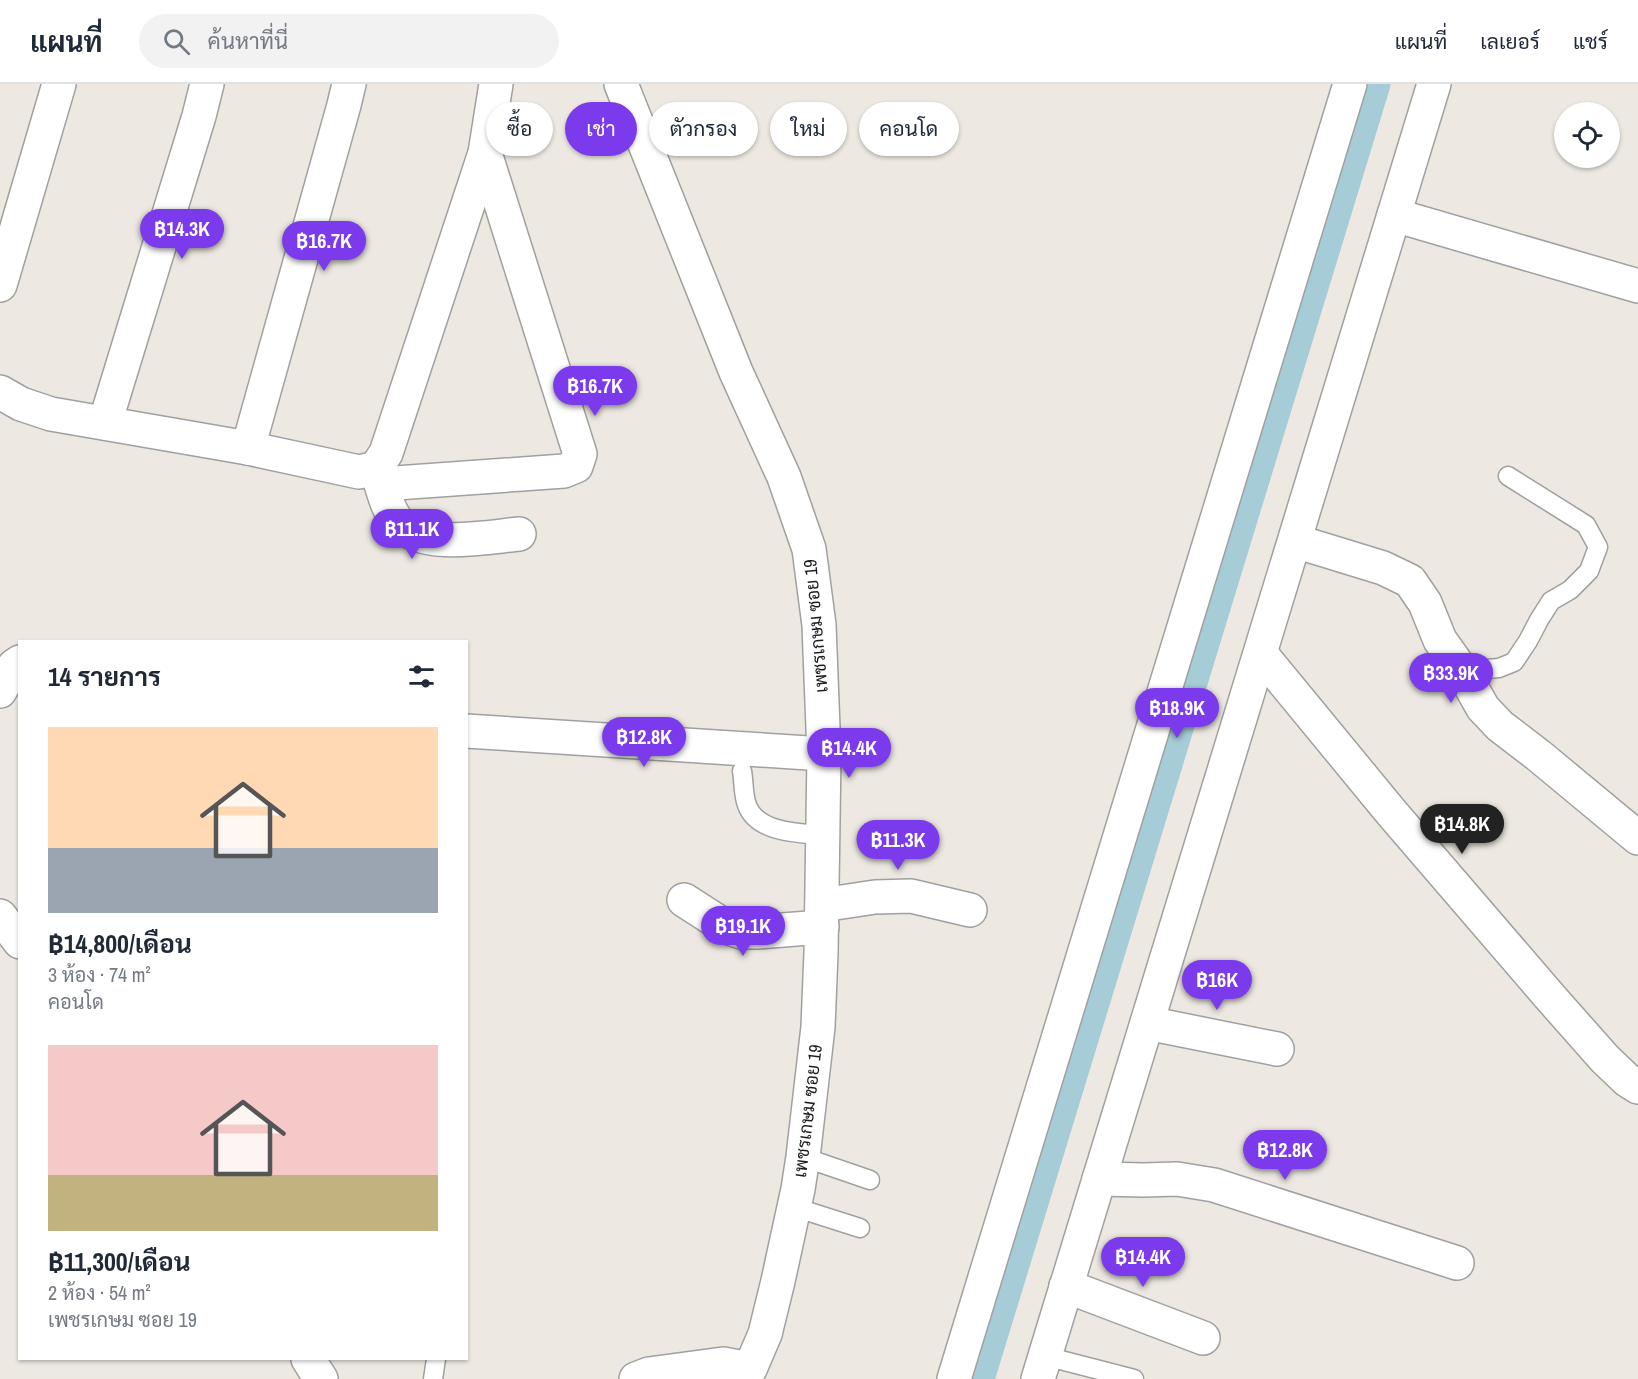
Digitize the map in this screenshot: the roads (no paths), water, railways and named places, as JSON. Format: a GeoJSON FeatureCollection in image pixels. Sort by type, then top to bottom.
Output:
{"type":"FeatureCollection","features":[{"type":"Feature","properties":{"kind":"street"},"geometry":{"type":"LineString","coordinates":[[0,285],[59,84]]}},
{"type":"Feature","properties":{"kind":"street"},"geometry":{"type":"LineString","coordinates":[[105,423],[207,84]]}},
{"type":"Feature","properties":{"kind":"street"},"geometry":{"type":"LineString","coordinates":[[248,448],[349,84]]}},
{"type":"Feature","properties":{"kind":"street"},"geometry":{"type":"LineString","coordinates":[[496,84],[485,153],[379,476],[391,510],[399,523],[411,533],[426,538],[446,540],[519,534]]}},
{"type":"Feature","properties":{"kind":"street","name":"เพชรเกษม ซอย 19"},"geometry":{"type":"LineString","coordinates":[[621,84],[736,372],[784,477],[809,549],[819,625],[824,754],[818,1027],[803,1157],[778,1281],[756,1374],[723,1364],[649,1374],[636,1379]]}},
{"type":"Feature","properties":{"kind":"street"},"geometry":{"type":"LineString","coordinates":[[954,1379],[1350,84]]}},
{"type":"Feature","properties":{"kind":"street"},"geometry":{"type":"LineString","coordinates":[[1041,1367],[1434,84]]}},
{"type":"Feature","properties":{"kind":"street"},"geometry":{"type":"LineString","coordinates":[[0,392],[21,404],[51,414],[248,448],[379,476],[564,471],[576,466],[580,454],[485,153]]}},
{"type":"Feature","properties":{"kind":"street"},"geometry":{"type":"LineString","coordinates":[[1394,215],[1638,286]]}},
{"type":"Feature","properties":{"kind":"street"},"geometry":{"type":"LineString","coordinates":[[1294,541],[1383,568],[1410,581],[1425,603],[1440,640],[1462,671],[1483,708],[1500,726],[1638,838]]}},
{"type":"Feature","properties":{"kind":"street"},"geometry":{"type":"LineString","coordinates":[[1260,654],[1391,812],[1597,1051],[1638,1087]]}},
{"type":"Feature","properties":{"kind":"street"},"geometry":{"type":"LineString","coordinates":[[0,691],[14,666],[18,663]]}},
{"type":"Feature","properties":{"kind":"street"},"geometry":{"type":"LineString","coordinates":[[468,731],[824,754]]}},
{"type":"Feature","properties":{"kind":"street"},"geometry":{"type":"LineString","coordinates":[[684,900],[726,927],[741,932],[757,932],[822,916],[875,897],[912,896],[970,910]]}},
{"type":"Feature","properties":{"kind":"street"},"geometry":{"type":"LineString","coordinates":[[0,916],[18,939]]}},
{"type":"Feature","properties":{"kind":"street"},"geometry":{"type":"LineString","coordinates":[[1147,1023],[1277,1049]]}},
{"type":"Feature","properties":{"kind":"street"},"geometry":{"type":"LineString","coordinates":[[1099,1179],[1178,1179],[1214,1185],[1457,1263]]}},
{"type":"Feature","properties":{"kind":"street"},"geometry":{"type":"LineString","coordinates":[[1066,1286],[1203,1338]]}},
{"type":"Feature","properties":{"kind":"street"},"geometry":{"type":"LineString","coordinates":[[309,1360],[321,1379]]}},
{"type":"Feature","properties":{"kind":"lane"},"geometry":{"type":"LineString","coordinates":[[1462,671],[1499,668],[1514,662],[1551,602],[1570,590],[1589,571],[1598,547],[1587,525],[1508,476]]}},
{"type":"Feature","properties":{"kind":"lane"},"geometry":{"type":"LineString","coordinates":[[742,771],[747,806],[761,822],[782,831],[823,835]]}},
{"type":"Feature","properties":{"kind":"lane"},"geometry":{"type":"LineString","coordinates":[[803,1157],[870,1180]]}},
{"type":"Feature","properties":{"kind":"lane"},"geometry":{"type":"LineString","coordinates":[[794,1207],[860,1228]]}},
{"type":"Feature","properties":{"kind":"lane"},"geometry":{"type":"LineString","coordinates":[[432,1379],[436,1360]]}},
{"type":"Feature","properties":{"kind":"lane"},"geometry":{"type":"LineString","coordinates":[[1041,1367],[1134,1379]]}},
{"type":"Feature","properties":{"kind":"waterway"},"geometry":{"type":"LineString","coordinates":[[978,1379],[1374,84]]}}]}
